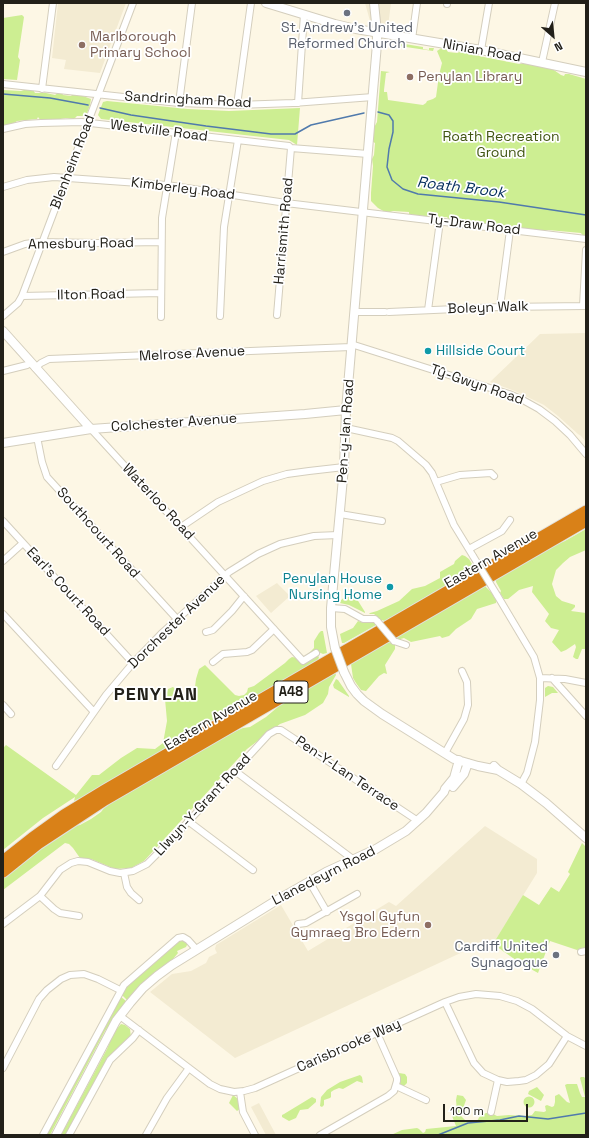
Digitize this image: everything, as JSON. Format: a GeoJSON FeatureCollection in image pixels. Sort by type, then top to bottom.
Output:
{"type":"FeatureCollection","features":[{"type":"Feature","properties":{"kind":"highway","name":"Eastern Avenue"},"geometry":{"type":"LineString","coordinates":[[3,861],[32,838],[105,790],[586,511]]}},
{"type":"Feature","properties":{"kind":"highway","name":"Eastern Avenue"},"geometry":{"type":"LineString","coordinates":[[3,872],[38,844],[105,800],[586,521]]}},
{"type":"Feature","properties":{"kind":"street"},"geometry":{"type":"LineString","coordinates":[[42,88],[52,3]]}},
{"type":"Feature","properties":{"kind":"street","name":"Blenheim Road"},"geometry":{"type":"LineString","coordinates":[[3,316],[18,303],[22,296],[133,3]]}},
{"type":"Feature","properties":{"kind":"street"},"geometry":{"type":"LineString","coordinates":[[179,103],[192,3]]}},
{"type":"Feature","properties":{"kind":"street"},"geometry":{"type":"LineString","coordinates":[[237,105],[251,3]]}},
{"type":"Feature","properties":{"kind":"street","name":"Ninian Road"},"geometry":{"type":"LineString","coordinates":[[266,3],[356,29],[481,50],[586,72]]}},
{"type":"Feature","properties":{"kind":"street","name":"Pen-y-lan Road"},"geometry":{"type":"LineString","coordinates":[[374,3],[377,32],[373,97],[351,346],[346,410],[344,467],[331,608],[331,627],[335,648],[351,686],[364,701],[458,760],[498,770],[521,784],[546,803],[586,838]]}},
{"type":"Feature","properties":{"kind":"street"},"geometry":{"type":"LineString","coordinates":[[412,39],[417,3]]}},
{"type":"Feature","properties":{"kind":"street"},"geometry":{"type":"LineString","coordinates":[[481,50],[489,3]]}},
{"type":"Feature","properties":{"kind":"street"},"geometry":{"type":"LineString","coordinates":[[542,62],[555,3]]}},
{"type":"Feature","properties":{"kind":"street"},"geometry":{"type":"LineString","coordinates":[[298,103],[304,14]]}},
{"type":"Feature","properties":{"kind":"street","name":"Sandringham Road"},"geometry":{"type":"LineString","coordinates":[[3,84],[179,103],[237,105],[298,103],[373,97]]}},
{"type":"Feature","properties":{"kind":"street","name":"Westville Road"},"geometry":{"type":"LineString","coordinates":[[3,129],[41,122],[88,122],[289,146],[291,148],[368,154]]}},
{"type":"Feature","properties":{"kind":"street"},"geometry":{"type":"LineString","coordinates":[[160,317],[162,218],[176,132]]}},
{"type":"Feature","properties":{"kind":"street"},"geometry":{"type":"LineString","coordinates":[[220,316],[224,228],[238,140]]}},
{"type":"Feature","properties":{"kind":"street","name":"Harrismith Road"},"geometry":{"type":"LineString","coordinates":[[277,315],[291,148]]}},
{"type":"Feature","properties":{"kind":"street","name":"Kimberley Road"},"geometry":{"type":"LineString","coordinates":[[3,186],[35,178],[67,177],[167,185],[286,203],[363,212]]}},
{"type":"Feature","properties":{"kind":"street","name":"Ty-Draw Road"},"geometry":{"type":"LineString","coordinates":[[363,212],[586,239]]}},
{"type":"Feature","properties":{"kind":"street"},"geometry":{"type":"LineString","coordinates":[[428,310],[440,221]]}},
{"type":"Feature","properties":{"kind":"street"},"geometry":{"type":"LineString","coordinates":[[500,307],[510,230]]}},
{"type":"Feature","properties":{"kind":"street","name":"Amesbury Road"},"geometry":{"type":"LineString","coordinates":[[3,252],[26,244],[42,242],[161,242]]}},
{"type":"Feature","properties":{"kind":"street"},"geometry":{"type":"LineString","coordinates":[[585,306],[586,250]]}},
{"type":"Feature","properties":{"kind":"street","name":"Ilton Road"},"geometry":{"type":"LineString","coordinates":[[22,296],[160,293]]}},
{"type":"Feature","properties":{"kind":"street","name":"Boleyn Walk"},"geometry":{"type":"LineString","coordinates":[[354,312],[500,307],[585,306]]}},
{"type":"Feature","properties":{"kind":"street","name":"Waterloo Road"},"geometry":{"type":"LineString","coordinates":[[3,331],[303,661],[316,653]]}},
{"type":"Feature","properties":{"kind":"street","name":"Melrose Avenue"},"geometry":{"type":"LineString","coordinates":[[3,371],[41,363],[49,359],[351,346]]}},
{"type":"Feature","properties":{"kind":"street","name":"Tŷ-Gwyn Road"},"geometry":{"type":"LineString","coordinates":[[351,346],[509,394],[521,399],[540,409],[555,421],[570,435],[586,454]]}},
{"type":"Feature","properties":{"kind":"street","name":"Colchester Avenue"},"geometry":{"type":"LineString","coordinates":[[3,443],[91,429],[346,410]]}},
{"type":"Feature","properties":{"kind":"street"},"geometry":{"type":"LineString","coordinates":[[346,428],[388,436],[395,439],[426,465],[432,473],[454,525],[531,651],[536,662],[540,678],[540,700],[535,742],[527,773],[521,784]]}},
{"type":"Feature","properties":{"kind":"street","name":"Southcourt Road"},"geometry":{"type":"LineString","coordinates":[[37,437],[42,462],[47,477],[177,619]]}},
{"type":"Feature","properties":{"kind":"street"},"geometry":{"type":"LineString","coordinates":[[181,527],[218,502],[263,481],[298,472],[344,467]]}},
{"type":"Feature","properties":{"kind":"street"},"geometry":{"type":"LineString","coordinates":[[436,482],[460,475],[491,473],[494,476]]}},
{"type":"Feature","properties":{"kind":"street"},"geometry":{"type":"LineString","coordinates":[[340,514],[382,521]]}},
{"type":"Feature","properties":{"kind":"street"},"geometry":{"type":"LineString","coordinates":[[469,549],[502,531],[510,520]]}},
{"type":"Feature","properties":{"kind":"street","name":"Earl's Court Road"},"geometry":{"type":"LineString","coordinates":[[3,521],[133,663]]}},
{"type":"Feature","properties":{"kind":"street","name":"Dorchester Avenue"},"geometry":{"type":"LineString","coordinates":[[56,766],[94,712],[133,663],[177,619],[225,576],[249,560],[280,544],[314,536],[338,535]]}},
{"type":"Feature","properties":{"kind":"street"},"geometry":{"type":"LineString","coordinates":[[3,561],[23,543]]}},
{"type":"Feature","properties":{"kind":"street"},"geometry":{"type":"LineString","coordinates":[[206,632],[213,630],[232,612],[244,596]]}},
{"type":"Feature","properties":{"kind":"street"},"geometry":{"type":"LineString","coordinates":[[331,608],[345,609],[363,619],[375,619],[394,641],[406,645]]}},
{"type":"Feature","properties":{"kind":"street"},"geometry":{"type":"LineString","coordinates":[[3,614],[94,712]]}},
{"type":"Feature","properties":{"kind":"street"},"geometry":{"type":"LineString","coordinates":[[213,662],[223,654],[247,652],[252,650],[274,629]]}},
{"type":"Feature","properties":{"kind":"street"},"geometry":{"type":"LineString","coordinates":[[445,753],[464,720],[468,705],[467,682],[462,671]]}},
{"type":"Feature","properties":{"kind":"street"},"geometry":{"type":"LineString","coordinates":[[540,678],[565,679],[586,683]]}},
{"type":"Feature","properties":{"kind":"street"},"geometry":{"type":"LineString","coordinates":[[552,678],[586,716]]}},
{"type":"Feature","properties":{"kind":"street"},"geometry":{"type":"LineString","coordinates":[[3,705],[11,714]]}},
{"type":"Feature","properties":{"kind":"street","name":"Llwyn-Y-Grant Road"},"geometry":{"type":"LineString","coordinates":[[124,873],[137,870],[147,864],[269,734],[276,730]]}},
{"type":"Feature","properties":{"kind":"street","name":"Pen-Y-Lan Terrace"},"geometry":{"type":"LineString","coordinates":[[276,730],[281,730],[418,821]]}},
{"type":"Feature","properties":{"kind":"street","name":"Llanedeyrn Road"},"geometry":{"type":"LineString","coordinates":[[56,1135],[120,1016],[152,980],[172,965],[309,881],[393,840],[418,821],[444,792],[455,775],[458,760]]}},
{"type":"Feature","properties":{"kind":"street","name":"Llanedeyrn Road"},"geometry":{"type":"LineString","coordinates":[[444,792],[449,791],[461,777],[468,763]]}},
{"type":"Feature","properties":{"kind":"street"},"geometry":{"type":"LineString","coordinates":[[235,771],[354,860]]}},
{"type":"Feature","properties":{"kind":"street"},"geometry":{"type":"LineString","coordinates":[[188,821],[253,870]]}},
{"type":"Feature","properties":{"kind":"street"},"geometry":{"type":"LineString","coordinates":[[3,924],[40,896],[60,870],[71,863],[88,862],[110,871],[124,873],[127,887],[139,900]]}},
{"type":"Feature","properties":{"kind":"street"},"geometry":{"type":"LineString","coordinates":[[309,881],[327,912]]}},
{"type":"Feature","properties":{"kind":"street"},"geometry":{"type":"LineString","coordinates":[[298,924],[306,923],[357,894]]}},
{"type":"Feature","properties":{"kind":"street"},"geometry":{"type":"LineString","coordinates":[[40,896],[60,913],[79,916]]}},
{"type":"Feature","properties":{"kind":"street"},"geometry":{"type":"LineString","coordinates":[[43,1135],[120,990],[127,982],[178,938],[188,940],[196,950]]}},
{"type":"Feature","properties":{"kind":"street"},"geometry":{"type":"LineString","coordinates":[[3,1068],[5,1057],[39,999],[47,990],[61,979],[70,975],[84,974],[120,990]]}},
{"type":"Feature","properties":{"kind":"street","name":"Carisbrooke Way"},"geometry":{"type":"LineString","coordinates":[[120,1016],[214,1086],[229,1091],[240,1092],[255,1088],[445,1002],[459,997],[476,994],[491,994],[507,997],[532,1009],[567,1036],[586,1046]]}},
{"type":"Feature","properties":{"kind":"street"},"geometry":{"type":"LineString","coordinates":[[445,1002],[474,1063],[484,1073],[498,1080],[508,1082],[519,1081],[526,1080],[536,1075],[549,1064],[567,1036]]}},
{"type":"Feature","properties":{"kind":"street"},"geometry":{"type":"LineString","coordinates":[[69,1135],[110,1060],[130,1042],[139,1030]]}},
{"type":"Feature","properties":{"kind":"street"},"geometry":{"type":"LineString","coordinates":[[320,1135],[388,1096],[394,1091],[397,1078],[377,1033]]}},
{"type":"Feature","properties":{"kind":"street"},"geometry":{"type":"LineString","coordinates":[[146,1135],[166,1098],[189,1068]]}},
{"type":"Feature","properties":{"kind":"street"},"geometry":{"type":"LineString","coordinates":[[491,1112],[498,1080]]}},
{"type":"Feature","properties":{"kind":"street"},"geometry":{"type":"LineString","coordinates":[[396,1086],[426,1100]]}},
{"type":"Feature","properties":{"kind":"street"},"geometry":{"type":"LineString","coordinates":[[240,1092],[243,1112],[254,1134]]}},
{"type":"Feature","properties":{"kind":"shaded area","name":"Marlborough Primary School"},"geometry":{"type":"Polygon","coordinates":[[[58,3],[126,3],[100,73],[64,69],[66,60],[52,58],[58,3]]]}},
{"type":"Feature","properties":{"kind":"shaded area"},"geometry":{"type":"Polygon","coordinates":[[[365,3],[391,3],[387,34],[366,31],[367,25],[370,21],[365,3]]]}},
{"type":"Feature","properties":{"kind":"shaded area"},"geometry":{"type":"Polygon","coordinates":[[[586,333],[586,442],[544,405],[515,391],[490,382],[540,334],[586,333]]]}},
{"type":"Feature","properties":{"kind":"shaded area"},"geometry":{"type":"Polygon","coordinates":[[[277,583],[290,596],[271,613],[256,596],[277,583]]]}},
{"type":"Feature","properties":{"kind":"shaded area","name":"Ysgol Gyfun Gymraeg Bro Edern"},"geometry":{"type":"Polygon","coordinates":[[[485,826],[537,859],[537,873],[493,944],[482,943],[235,1058],[150,992],[172,974],[191,971],[206,963],[209,957],[217,953],[215,949],[216,945],[281,905],[308,951],[389,902],[396,906],[485,826]]]}},
{"type":"Feature","properties":{"kind":"shaded area"},"geometry":{"type":"Polygon","coordinates":[[[259,1103],[276,1135],[266,1135],[251,1107],[259,1103]]]}},
{"type":"Feature","properties":{"kind":"green space"},"geometry":{"type":"Polygon","coordinates":[[[22,15],[24,17],[18,57],[20,60],[17,80],[3,79],[3,18],[22,15]]]}},
{"type":"Feature","properties":{"kind":"green space"},"geometry":{"type":"Polygon","coordinates":[[[399,43],[423,47],[423,49],[429,50],[429,48],[434,48],[433,51],[399,46],[399,43]]]}},
{"type":"Feature","properties":{"kind":"green space","name":"Roath Recreation Ground"},"geometry":{"type":"Polygon","coordinates":[[[445,47],[448,52],[457,53],[462,51],[519,64],[527,63],[551,68],[564,76],[565,74],[569,74],[586,79],[586,236],[583,236],[581,233],[548,230],[534,230],[532,233],[504,228],[500,225],[495,226],[454,222],[453,219],[450,221],[447,217],[436,219],[419,218],[409,214],[409,212],[393,211],[387,213],[378,208],[371,201],[372,159],[374,155],[375,143],[370,140],[371,133],[377,122],[381,71],[390,72],[386,73],[384,90],[384,92],[387,92],[388,100],[423,105],[427,101],[436,97],[442,63],[437,51],[445,47]]]}},
{"type":"Feature","properties":{"kind":"green space"},"geometry":{"type":"Polygon","coordinates":[[[27,89],[33,90],[35,93],[55,95],[62,93],[63,95],[71,96],[73,94],[80,95],[91,99],[90,105],[86,116],[77,116],[74,119],[66,118],[44,122],[38,117],[37,119],[17,121],[11,125],[3,125],[3,90],[21,91],[27,89]]]}},
{"type":"Feature","properties":{"kind":"green space"},"geometry":{"type":"Polygon","coordinates":[[[107,101],[188,109],[229,111],[300,108],[297,145],[289,140],[101,119],[98,115],[103,102],[107,101]]]}},
{"type":"Feature","properties":{"kind":"green space"},"geometry":{"type":"Polygon","coordinates":[[[586,529],[586,550],[570,557],[556,570],[552,584],[556,596],[562,601],[575,605],[571,611],[586,613],[586,649],[582,649],[578,659],[576,659],[573,657],[576,647],[575,644],[561,652],[552,642],[559,630],[551,628],[545,621],[549,614],[532,592],[533,586],[519,590],[508,599],[504,599],[500,593],[501,591],[496,579],[586,529]]]}},
{"type":"Feature","properties":{"kind":"green space"},"geometry":{"type":"Polygon","coordinates":[[[462,555],[469,559],[473,569],[385,621],[381,620],[374,614],[369,614],[399,601],[412,589],[425,586],[440,578],[440,572],[454,564],[455,561],[462,555]]]}},
{"type":"Feature","properties":{"kind":"green space"},"geometry":{"type":"Polygon","coordinates":[[[485,586],[497,598],[496,603],[477,609],[471,619],[456,629],[449,636],[442,638],[440,636],[411,642],[404,638],[397,640],[395,638],[466,594],[475,592],[485,586]]]}},
{"type":"Feature","properties":{"kind":"green space"},"geometry":{"type":"Polygon","coordinates":[[[347,595],[355,596],[365,613],[349,605],[340,603],[340,601],[347,595]]]}},
{"type":"Feature","properties":{"kind":"green space"},"geometry":{"type":"Polygon","coordinates":[[[358,621],[364,623],[374,623],[376,625],[342,643],[340,634],[353,628],[358,621]]]}},
{"type":"Feature","properties":{"kind":"green space"},"geometry":{"type":"Polygon","coordinates":[[[321,631],[323,631],[327,653],[323,654],[316,651],[319,657],[318,660],[255,697],[252,696],[242,706],[202,725],[200,729],[180,738],[156,754],[154,757],[87,795],[74,801],[75,797],[43,818],[3,850],[3,748],[6,745],[76,795],[92,775],[99,775],[137,748],[155,749],[163,743],[167,721],[165,699],[168,689],[173,687],[185,698],[194,695],[199,669],[205,665],[235,695],[244,695],[248,688],[254,686],[292,657],[303,659],[314,648],[314,641],[321,631]]]}},
{"type":"Feature","properties":{"kind":"green space"},"geometry":{"type":"Polygon","coordinates":[[[389,642],[395,645],[395,649],[385,665],[387,674],[384,673],[379,676],[366,691],[361,690],[353,678],[351,664],[389,642]]]}},
{"type":"Feature","properties":{"kind":"green space"},"geometry":{"type":"Polygon","coordinates":[[[335,672],[336,675],[329,687],[328,694],[323,703],[305,715],[280,724],[247,749],[144,861],[131,868],[115,869],[91,859],[80,858],[69,844],[65,843],[3,890],[3,878],[23,860],[74,826],[80,825],[91,819],[101,812],[108,803],[212,742],[243,728],[250,727],[301,691],[335,672]]]}},
{"type":"Feature","properties":{"kind":"green space"},"geometry":{"type":"Polygon","coordinates":[[[336,679],[349,697],[334,688],[333,685],[336,679]]]}},
{"type":"Feature","properties":{"kind":"green space"},"geometry":{"type":"Polygon","coordinates":[[[548,686],[553,687],[558,693],[552,693],[545,697],[545,688],[548,686]]]}},
{"type":"Feature","properties":{"kind":"green space"},"geometry":{"type":"Polygon","coordinates":[[[582,843],[586,847],[586,948],[577,950],[550,941],[538,973],[520,963],[493,944],[523,895],[539,905],[551,887],[559,892],[570,874],[568,872],[582,843]]]}},
{"type":"Feature","properties":{"kind":"green space"},"geometry":{"type":"Polygon","coordinates":[[[182,939],[188,943],[186,947],[177,951],[178,953],[173,959],[152,975],[127,1000],[121,994],[123,990],[176,941],[182,939]]]}},
{"type":"Feature","properties":{"kind":"green space"},"geometry":{"type":"Polygon","coordinates":[[[120,996],[126,1001],[105,1031],[50,1135],[46,1135],[120,996]]]}},
{"type":"Feature","properties":{"kind":"green space"},"geometry":{"type":"Polygon","coordinates":[[[121,1024],[130,1029],[131,1037],[119,1048],[67,1135],[61,1135],[107,1049],[114,1032],[121,1024]]]}},
{"type":"Feature","properties":{"kind":"green space"},"geometry":{"type":"Polygon","coordinates":[[[397,1074],[405,1074],[407,1077],[407,1083],[404,1086],[399,1085],[397,1074]]]}},
{"type":"Feature","properties":{"kind":"green space"},"geometry":{"type":"Polygon","coordinates":[[[360,1075],[363,1083],[357,1081],[343,1089],[339,1088],[334,1090],[331,1092],[330,1098],[324,1100],[324,1105],[322,1107],[320,1106],[321,1097],[327,1090],[340,1082],[360,1075]]]}},
{"type":"Feature","properties":{"kind":"green space"},"geometry":{"type":"Polygon","coordinates":[[[581,1077],[586,1079],[586,1135],[391,1135],[402,1130],[417,1128],[423,1133],[426,1129],[456,1126],[452,1116],[457,1111],[457,1095],[463,1096],[466,1100],[461,1114],[465,1120],[477,1121],[480,1116],[486,1113],[491,1113],[497,1116],[525,1116],[532,1115],[535,1111],[544,1112],[546,1111],[545,1106],[554,1106],[555,1096],[559,1094],[570,1103],[565,1085],[567,1084],[577,1084],[582,1097],[585,1097],[581,1077]]]}},
{"type":"Feature","properties":{"kind":"green space"},"geometry":{"type":"Polygon","coordinates":[[[537,1087],[544,1095],[541,1101],[528,1094],[529,1091],[537,1087]]]}},
{"type":"Feature","properties":{"kind":"green space"},"geometry":{"type":"Polygon","coordinates":[[[233,1095],[238,1099],[240,1109],[237,1111],[229,1103],[233,1095]]]}},
{"type":"Feature","properties":{"kind":"green space"},"geometry":{"type":"Polygon","coordinates":[[[312,1097],[316,1099],[316,1102],[308,1109],[300,1110],[296,1118],[289,1121],[282,1117],[282,1115],[312,1097]]]}},
{"type":"Feature","properties":{"kind":"green space"},"geometry":{"type":"Polygon","coordinates":[[[527,1097],[531,1097],[533,1098],[533,1106],[527,1107],[524,1104],[524,1100],[527,1097]]]}},
{"type":"Feature","properties":{"kind":"waterway","name":"Roath Brook"},"geometry":{"type":"LineString","coordinates":[[3,94],[50,98],[88,105]]}},
{"type":"Feature","properties":{"kind":"waterway","name":"Roath Brook"},"geometry":{"type":"LineString","coordinates":[[100,108],[131,115],[271,134],[295,134],[311,125],[364,113]]}},
{"type":"Feature","properties":{"kind":"waterway","name":"Roath Brook"},"geometry":{"type":"LineString","coordinates":[[378,112],[389,115],[393,121],[393,132],[387,167],[392,180],[403,189],[418,194],[499,202],[586,215]]}},
{"type":"Feature","properties":{"kind":"waterway"},"geometry":{"type":"LineString","coordinates":[[438,1135],[468,1123],[500,1120],[519,1116],[548,1119],[586,1113]]}},
{"type":"Feature","properties":{"kind":"place","name":"St. Andrew's United Reformed Church"},"geometry":{"type":"Point","coordinates":[347,13]}},
{"type":"Feature","properties":{"kind":"place","name":"Marlborough Primary School"},"geometry":{"type":"Point","coordinates":[82,45]}},
{"type":"Feature","properties":{"kind":"place","name":"Penylan Library"},"geometry":{"type":"Point","coordinates":[410,77]}},
{"type":"Feature","properties":{"kind":"place","name":"Hillside Court"},"geometry":{"type":"Point","coordinates":[428,351]}},
{"type":"Feature","properties":{"kind":"place","name":"Penylan House Nursing Home"},"geometry":{"type":"Point","coordinates":[390,587]}},
{"type":"Feature","properties":{"kind":"place","name":"Ysgol Gyfun Gymraeg Bro Edern"},"geometry":{"type":"Point","coordinates":[428,925]}},
{"type":"Feature","properties":{"kind":"place","name":"Cardiff United Synagogue"},"geometry":{"type":"Point","coordinates":[556,955]}},
{"type":"Feature","properties":{"kind":"district","name":"PENYLAN"},"geometry":{"type":"Point","coordinates":[156,695]}}]}
